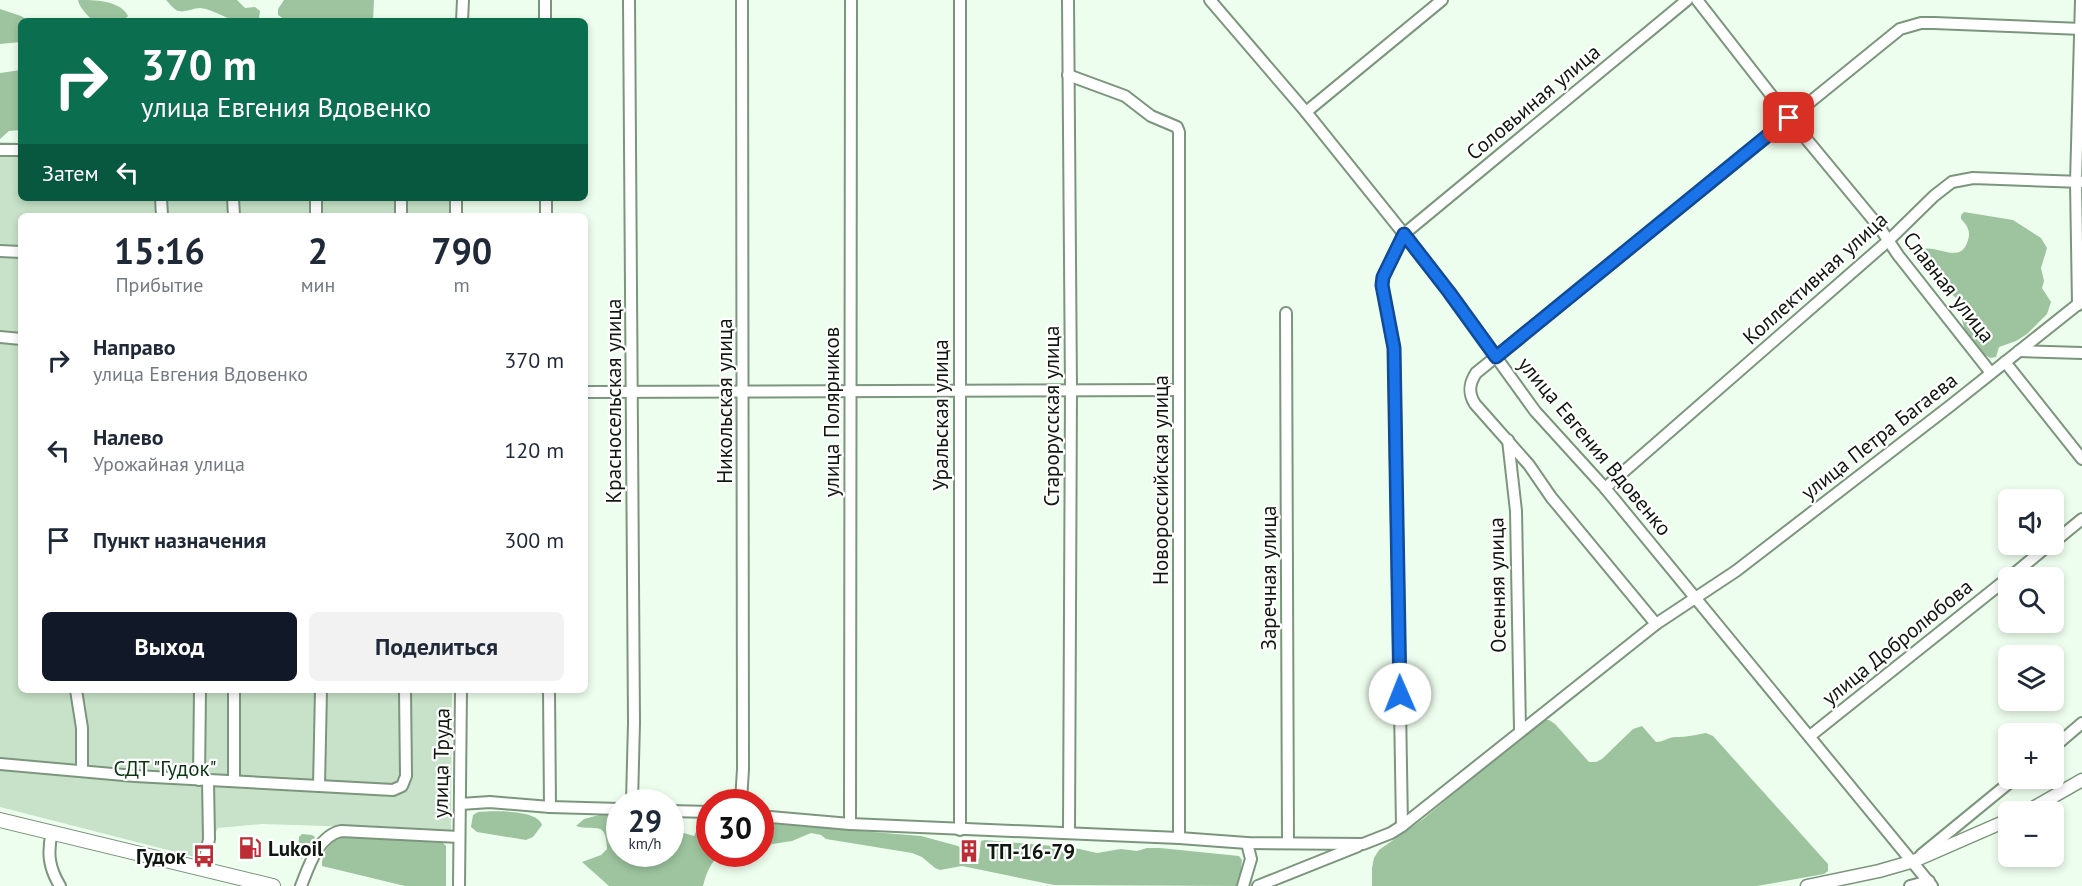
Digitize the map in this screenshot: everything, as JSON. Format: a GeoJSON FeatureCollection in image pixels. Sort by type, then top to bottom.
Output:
{"type":"FeatureCollection","features":[{"type":"Feature","properties":{"kind":"main road"},"geometry":{"type":"LineString","coordinates":[[0,820],[273,886]]}},
{"type":"Feature","properties":{"kind":"street"},"geometry":{"type":"LineString","coordinates":[[462,18],[463,0]]}},
{"type":"Feature","properties":{"kind":"street"},"geometry":{"type":"LineString","coordinates":[[545,0],[545,18]]}},
{"type":"Feature","properties":{"kind":"street","name":"Красносельская улица"},"geometry":{"type":"LineString","coordinates":[[629,0],[633,392],[632,789]]}},
{"type":"Feature","properties":{"kind":"street","name":"Никольская улица"},"geometry":{"type":"LineString","coordinates":[[742,0],[744,392],[742,789]]}},
{"type":"Feature","properties":{"kind":"street","name":"улица Полярников"},"geometry":{"type":"LineString","coordinates":[[849,824],[851,0]]}},
{"type":"Feature","properties":{"kind":"street","name":"Уральская улица"},"geometry":{"type":"LineString","coordinates":[[960,0],[960,830]]}},
{"type":"Feature","properties":{"kind":"street","name":"Старорусская улица"},"geometry":{"type":"LineString","coordinates":[[1068,0],[1071,389],[1069,833]]}},
{"type":"Feature","properties":{"kind":"street","name":"улица Евгения Вдовенко"},"geometry":{"type":"LineString","coordinates":[[1210,0],[1306,112],[1404,234],[1535,411],[1605,488],[1914,861],[1930,884]]}},
{"type":"Feature","properties":{"kind":"street"},"geometry":{"type":"LineString","coordinates":[[1306,112],[1442,0]]}},
{"type":"Feature","properties":{"kind":"street","name":"Соловьиная улица"},"geometry":{"type":"LineString","coordinates":[[1404,234],[1687,0]]}},
{"type":"Feature","properties":{"kind":"street","name":"Славная улица"},"geometry":{"type":"LineString","coordinates":[[1697,0],[1789,118],[1880,228],[1991,373]]}},
{"type":"Feature","properties":{"kind":"street"},"geometry":{"type":"LineString","coordinates":[[2080,303],[2081,0]]}},
{"type":"Feature","properties":{"kind":"street"},"geometry":{"type":"LineString","coordinates":[[1656,624],[1471,396],[1470,389],[1476,373],[1891,34],[1910,25],[1934,23],[2081,29]]}},
{"type":"Feature","properties":{"kind":"street","name":"Новороссийская улица"},"geometry":{"type":"LineString","coordinates":[[1068,75],[1125,96],[1151,116],[1172,124],[1179,132],[1179,838]]}},
{"type":"Feature","properties":{"kind":"street"},"geometry":{"type":"LineString","coordinates":[[0,150],[18,150]]}},
{"type":"Feature","properties":{"kind":"street","name":"Коллективная улица"},"geometry":{"type":"LineString","coordinates":[[1605,488],[1888,241],[1952,182],[1962,179],[2079,182]]}},
{"type":"Feature","properties":{"kind":"street"},"geometry":{"type":"LineString","coordinates":[[1402,826],[1394,348],[1382,285],[1383,277],[1404,234]]}},
{"type":"Feature","properties":{"kind":"street"},"geometry":{"type":"LineString","coordinates":[[0,251],[18,252]]}},
{"type":"Feature","properties":{"kind":"street","name":"улица Петра Багаева"},"geometry":{"type":"LineString","coordinates":[[1258,886],[1391,833],[1402,826],[1656,624],[1736,571],[2080,303]]}},
{"type":"Feature","properties":{"kind":"street","name":"Заречная улица"},"geometry":{"type":"LineString","coordinates":[[1286,313],[1288,843]]}},
{"type":"Feature","properties":{"kind":"street"},"geometry":{"type":"LineString","coordinates":[[0,337],[18,339]]}},
{"type":"Feature","properties":{"kind":"street"},"geometry":{"type":"LineString","coordinates":[[2019,351],[2082,353]]}},
{"type":"Feature","properties":{"kind":"street","name":"Славная улица"},"geometry":{"type":"LineString","coordinates":[[2005,362],[2082,459]]}},
{"type":"Feature","properties":{"kind":"street"},"geometry":{"type":"LineString","coordinates":[[588,392],[1179,390]]}},
{"type":"Feature","properties":{"kind":"street","name":"Осенняя улица"},"geometry":{"type":"LineString","coordinates":[[1508,439],[1516,511],[1520,730]]}},
{"type":"Feature","properties":{"kind":"street","name":"улица Добролюбова"},"geometry":{"type":"LineString","coordinates":[[2064,533],[2082,519]]}},
{"type":"Feature","properties":{"kind":"street","name":"улица Добролюбова"},"geometry":{"type":"LineString","coordinates":[[2023,567],[2037,555]]}},
{"type":"Feature","properties":{"kind":"street","name":"улица Добролюбова"},"geometry":{"type":"LineString","coordinates":[[1810,736],[1998,587]]}},
{"type":"Feature","properties":{"kind":"street"},"geometry":{"type":"LineString","coordinates":[[76,693],[82,728],[82,771]]}},
{"type":"Feature","properties":{"kind":"street"},"geometry":{"type":"LineString","coordinates":[[200,693],[203,780],[209,839],[203,869]]}},
{"type":"Feature","properties":{"kind":"street"},"geometry":{"type":"LineString","coordinates":[[234,693],[234,782]]}},
{"type":"Feature","properties":{"kind":"street"},"geometry":{"type":"LineString","coordinates":[[319,786],[321,693]]}},
{"type":"Feature","properties":{"kind":"street"},"geometry":{"type":"LineString","coordinates":[[0,765],[234,782],[393,790],[402,786],[405,776],[405,693]]}},
{"type":"Feature","properties":{"kind":"street","name":"улица Труда"},"geometry":{"type":"LineString","coordinates":[[459,886],[461,693]]}},
{"type":"Feature","properties":{"kind":"street"},"geometry":{"type":"LineString","coordinates":[[549,693],[550,807]]}},
{"type":"Feature","properties":{"kind":"street"},"geometry":{"type":"LineString","coordinates":[[2064,738],[2082,723]]}},
{"type":"Feature","properties":{"kind":"street"},"geometry":{"type":"LineString","coordinates":[[2045,801],[2082,780]]}},
{"type":"Feature","properties":{"kind":"street"},"geometry":{"type":"LineString","coordinates":[[1914,861],[2002,789]]}},
{"type":"Feature","properties":{"kind":"street"},"geometry":{"type":"LineString","coordinates":[[460,804],[490,802],[550,807],[606,808]]}},
{"type":"Feature","properties":{"kind":"street"},"geometry":{"type":"LineString","coordinates":[[774,817],[960,830],[1069,833],[1247,843],[1363,844]]}},
{"type":"Feature","properties":{"kind":"street"},"geometry":{"type":"LineString","coordinates":[[1807,886],[1879,872],[1914,861],[1998,824]]}},
{"type":"Feature","properties":{"kind":"street"},"geometry":{"type":"LineString","coordinates":[[301,886],[317,852],[333,833],[341,831],[459,837]]}},
{"type":"Feature","properties":{"kind":"street"},"geometry":{"type":"LineString","coordinates":[[52,832],[48,853],[50,866],[60,886]]}},
{"type":"Feature","properties":{"kind":"street"},"geometry":{"type":"LineString","coordinates":[[1243,886],[1251,859],[1247,843]]}},
{"type":"Feature","properties":{"kind":"street"},"geometry":{"type":"LineString","coordinates":[[1910,886],[1930,884]]}},
{"type":"Feature","properties":{"kind":"green space"},"geometry":{"type":"Polygon","coordinates":[[[78,0],[113,4],[128,16],[126,18],[90,18],[78,0]]]}},
{"type":"Feature","properties":{"kind":"green space"},"geometry":{"type":"Polygon","coordinates":[[[166,0],[237,0],[245,8],[255,7],[260,11],[259,18],[229,18],[207,9],[179,11],[166,0]]]}},
{"type":"Feature","properties":{"kind":"green space"},"geometry":{"type":"Polygon","coordinates":[[[284,0],[374,0],[373,18],[282,18],[278,15],[278,9],[284,0]]]}},
{"type":"Feature","properties":{"kind":"green space"},"geometry":{"type":"Polygon","coordinates":[[[0,9],[24,18],[18,18],[18,42],[0,44],[0,9]]]}},
{"type":"Feature","properties":{"kind":"green space"},"geometry":{"type":"Polygon","coordinates":[[[18,70],[18,130],[9,131],[0,139],[0,73],[18,70]]]}},
{"type":"Feature","properties":{"kind":"green space","name":"СДТ \"Гудок\""},"geometry":{"type":"Polygon","coordinates":[[[0,142],[18,143],[18,201],[449,201],[449,213],[18,213],[18,693],[452,693],[451,830],[262,824],[218,828],[205,851],[195,857],[0,807],[0,142]]]}},
{"type":"Feature","properties":{"kind":"green space"},"geometry":{"type":"Polygon","coordinates":[[[1964,212],[2013,220],[2041,238],[2047,248],[2041,268],[2044,281],[2042,288],[2051,302],[2047,314],[2027,334],[1999,347],[1996,357],[1990,358],[1982,353],[1965,331],[1956,298],[1924,270],[1919,256],[1923,249],[1955,253],[1965,247],[1969,231],[1961,219],[1964,212]]]}},
{"type":"Feature","properties":{"kind":"green space"},"geometry":{"type":"Polygon","coordinates":[[[1542,720],[1549,720],[1555,724],[1589,762],[1602,759],[1633,729],[1642,726],[1656,742],[1673,737],[1706,733],[1713,736],[1828,864],[1828,871],[1824,874],[1757,886],[1372,886],[1372,868],[1379,850],[1423,819],[1542,720]]]}},
{"type":"Feature","properties":{"kind":"green space"},"geometry":{"type":"Polygon","coordinates":[[[504,811],[524,814],[532,816],[542,825],[533,837],[526,840],[477,832],[471,827],[473,815],[478,812],[504,811]]]}},
{"type":"Feature","properties":{"kind":"green space"},"geometry":{"type":"Polygon","coordinates":[[[606,815],[606,840],[602,830],[598,828],[576,826],[584,819],[606,815]]]}},
{"type":"Feature","properties":{"kind":"green space"},"geometry":{"type":"Polygon","coordinates":[[[774,824],[921,836],[958,846],[962,849],[964,859],[968,860],[979,859],[981,841],[985,840],[1075,848],[1097,853],[1121,849],[1137,851],[1160,848],[1239,856],[1242,860],[1236,886],[1054,885],[962,866],[940,870],[912,853],[826,839],[821,835],[811,833],[792,841],[774,844],[774,824]]]}},
{"type":"Feature","properties":{"kind":"green space"},"geometry":{"type":"Polygon","coordinates":[[[696,832],[696,867],[710,867],[703,886],[609,886],[582,862],[601,855],[606,850],[606,867],[684,867],[684,833],[694,836],[696,832]]]}},
{"type":"Feature","properties":{"kind":"green space"},"geometry":{"type":"Polygon","coordinates":[[[302,834],[315,837],[308,854],[301,859],[298,855],[299,837],[302,834]]]}},
{"type":"Feature","properties":{"kind":"green space"},"geometry":{"type":"Polygon","coordinates":[[[340,836],[443,843],[446,846],[446,886],[405,886],[322,866],[327,849],[340,836]]]}},
{"type":"Feature","properties":{"kind":"place","name":"Lukoil"},"geometry":{"type":"Point","coordinates":[250,848]}},
{"type":"Feature","properties":{"kind":"place","name":"ТП-16-79"},"geometry":{"type":"Point","coordinates":[969,851]}},
{"type":"Feature","properties":{"kind":"place","name":"Гудок"},"geometry":{"type":"Point","coordinates":[204,856]}},
{"type":"Feature","properties":{"kind":"route"},"geometry":{"type":"LineString","coordinates":[[1400,694],[1394,348],[1382,285],[1383,277],[1404,234],[1496,357],[1789,118]]}}]}
